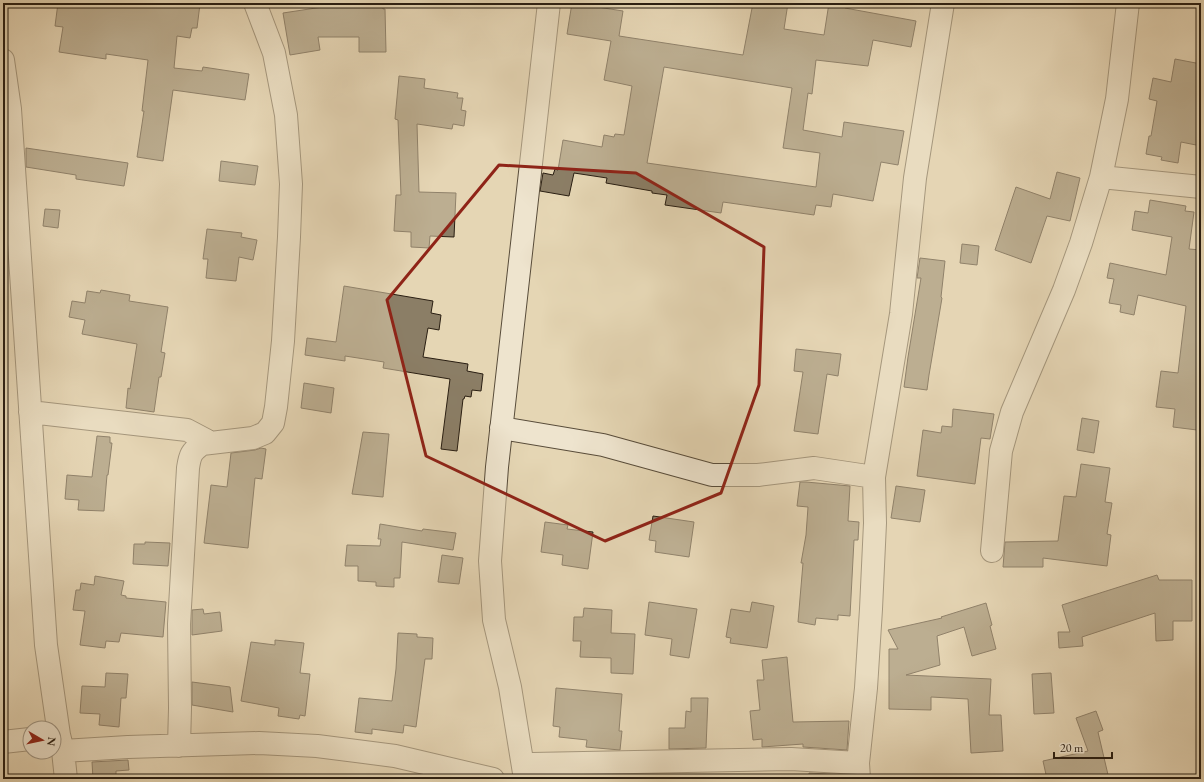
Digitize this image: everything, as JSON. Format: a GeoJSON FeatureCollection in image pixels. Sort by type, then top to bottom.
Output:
{"type":"FeatureCollection","features":[{"type":"Feature","properties":{"kind":"street"},"geometry":{"type":"LineString","coordinates":[[202,444],[253,438],[265,433],[273,423],[276,406],[283,341],[291,184],[286,115],[274,53],[256,3]]}},
{"type":"Feature","properties":{"kind":"street"},"geometry":{"type":"LineString","coordinates":[[550,3],[497,467],[490,561],[494,620],[529,771],[791,759],[858,771],[867,680],[875,523],[874,476],[901,314],[915,178],[942,3]]}},
{"type":"Feature","properties":{"kind":"street"},"geometry":{"type":"LineString","coordinates":[[992,551],[1001,451],[1012,412],[1064,290],[1081,243],[1101,177],[1117,99],[1128,3]]}},
{"type":"Feature","properties":{"kind":"street"},"geometry":{"type":"LineString","coordinates":[[3,60],[10,109],[9,185],[30,412],[46,645],[56,720]]}},
{"type":"Feature","properties":{"kind":"street"},"geometry":{"type":"LineString","coordinates":[[1101,177],[1201,187]]}},
{"type":"Feature","properties":{"kind":"street"},"geometry":{"type":"LineString","coordinates":[[30,412],[187,430],[206,440],[190,454],[188,468],[179,624],[179,746]]}},
{"type":"Feature","properties":{"kind":"street"},"geometry":{"type":"LineString","coordinates":[[502,428],[603,446],[712,475],[758,475],[814,468],[874,476]]}},
{"type":"Feature","properties":{"kind":"street"},"geometry":{"type":"LineString","coordinates":[[3,742],[22,740]]}},
{"type":"Feature","properties":{"kind":"street"},"geometry":{"type":"LineString","coordinates":[[62,741],[128,747],[259,743],[317,746],[395,756],[493,779]]}},
{"type":"Feature","properties":{"kind":"street"},"geometry":{"type":"LineString","coordinates":[[62,757],[66,779]]}},
{"type":"Feature","properties":{"kind":"highlighted area"},"geometry":{"type":"Polygon","coordinates":[[[499,165],[636,173],[764,247],[759,385],[721,493],[605,541],[426,456],[387,300],[499,165]]]}},
{"type":"Feature","properties":{"kind":"building"},"geometry":{"type":"Polygon","coordinates":[[[58,3],[200,4],[197,28],[192,28],[190,38],[177,36],[174,68],[202,71],[203,67],[249,74],[245,100],[173,90],[163,161],[137,157],[144,111],[142,111],[148,60],[106,54],[106,59],[59,52],[63,27],[55,26],[58,3]]]}},
{"type":"Feature","properties":{"kind":"building"},"geometry":{"type":"Polygon","coordinates":[[[329,3],[383,3],[383,9],[385,9],[386,52],[359,52],[359,37],[318,37],[320,50],[290,55],[283,13],[329,6],[329,3]]]}},
{"type":"Feature","properties":{"kind":"building"},"geometry":{"type":"Polygon","coordinates":[[[572,3],[623,11],[619,36],[743,55],[753,3],[788,3],[784,29],[824,35],[829,3],[846,3],[845,8],[916,21],[911,47],[873,40],[868,66],[816,60],[812,94],[808,93],[803,130],[842,137],[844,122],[904,131],[898,165],[881,162],[873,201],[833,194],[831,207],[816,205],[814,215],[723,202],[721,213],[665,205],[667,195],[606,183],[607,178],[574,173],[569,196],[540,191],[543,173],[553,175],[555,169],[558,170],[563,140],[602,147],[604,135],[614,137],[615,134],[624,135],[632,86],[604,80],[611,41],[567,34],[572,3]],[[664,67],[647,163],[816,187],[820,153],[783,148],[792,88],[664,67]]]}},
{"type":"Feature","properties":{"kind":"building"},"geometry":{"type":"Polygon","coordinates":[[[1175,59],[1201,64],[1201,146],[1181,142],[1178,163],[1161,160],[1162,157],[1146,154],[1149,136],[1151,136],[1157,101],[1149,99],[1153,78],[1171,82],[1175,59]]]}},
{"type":"Feature","properties":{"kind":"building"},"geometry":{"type":"Polygon","coordinates":[[[399,76],[425,79],[424,88],[458,93],[457,98],[463,98],[461,110],[466,111],[464,126],[453,124],[452,129],[417,124],[419,192],[456,193],[454,237],[430,236],[429,248],[411,247],[411,232],[394,231],[396,195],[401,195],[398,120],[395,119],[399,76]]]}},
{"type":"Feature","properties":{"kind":"building"},"geometry":{"type":"Polygon","coordinates":[[[26,148],[128,163],[124,186],[76,179],[76,175],[26,167],[26,148]]]}},
{"type":"Feature","properties":{"kind":"building"},"geometry":{"type":"Polygon","coordinates":[[[221,161],[258,166],[255,185],[219,181],[221,161]]]}},
{"type":"Feature","properties":{"kind":"building"},"geometry":{"type":"Polygon","coordinates":[[[1057,172],[1080,178],[1070,221],[1047,216],[1031,263],[995,250],[1016,187],[1050,199],[1057,172]]]}},
{"type":"Feature","properties":{"kind":"building"},"geometry":{"type":"Polygon","coordinates":[[[1150,200],[1186,206],[1185,211],[1194,212],[1189,249],[1201,250],[1201,388],[1197,430],[1173,427],[1175,409],[1156,407],[1161,371],[1178,373],[1186,306],[1138,295],[1134,315],[1120,312],[1121,305],[1109,303],[1114,279],[1107,278],[1110,263],[1166,275],[1172,237],[1132,230],[1135,211],[1148,213],[1150,200]]]}},
{"type":"Feature","properties":{"kind":"building"},"geometry":{"type":"Polygon","coordinates":[[[45,209],[60,210],[58,228],[43,226],[45,209]]]}},
{"type":"Feature","properties":{"kind":"building"},"geometry":{"type":"Polygon","coordinates":[[[207,229],[242,233],[241,237],[257,240],[253,260],[239,257],[236,281],[206,278],[208,259],[203,259],[207,229]]]}},
{"type":"Feature","properties":{"kind":"building"},"geometry":{"type":"Polygon","coordinates":[[[962,244],[979,246],[977,265],[960,263],[962,244]]]}},
{"type":"Feature","properties":{"kind":"building"},"geometry":{"type":"Polygon","coordinates":[[[920,258],[945,261],[942,298],[927,390],[904,387],[921,278],[917,278],[920,258]]]}},
{"type":"Feature","properties":{"kind":"building"},"geometry":{"type":"Polygon","coordinates":[[[344,286],[433,301],[431,313],[441,315],[439,330],[428,328],[423,357],[468,364],[467,371],[483,374],[481,391],[472,390],[471,397],[465,396],[463,399],[457,451],[441,449],[450,379],[383,368],[384,362],[345,356],[345,361],[305,355],[307,338],[336,342],[344,286]]]}},
{"type":"Feature","properties":{"kind":"building"},"geometry":{"type":"Polygon","coordinates":[[[101,290],[130,295],[129,301],[168,307],[161,352],[165,353],[161,377],[159,377],[154,412],[126,408],[128,388],[130,389],[137,344],[82,334],[85,320],[69,317],[72,301],[85,303],[87,291],[100,293],[101,290]]]}},
{"type":"Feature","properties":{"kind":"building"},"geometry":{"type":"Polygon","coordinates":[[[796,349],[841,354],[838,376],[827,374],[818,434],[794,431],[803,372],[794,371],[796,349]]]}},
{"type":"Feature","properties":{"kind":"building"},"geometry":{"type":"Polygon","coordinates":[[[304,383],[334,388],[331,413],[301,408],[304,383]]]}},
{"type":"Feature","properties":{"kind":"building"},"geometry":{"type":"Polygon","coordinates":[[[953,409],[994,414],[990,439],[981,438],[975,484],[917,476],[923,430],[941,433],[942,426],[952,427],[953,409]]]}},
{"type":"Feature","properties":{"kind":"building"},"geometry":{"type":"Polygon","coordinates":[[[1082,418],[1099,421],[1094,453],[1077,450],[1082,418]]]}},
{"type":"Feature","properties":{"kind":"building"},"geometry":{"type":"Polygon","coordinates":[[[363,432],[389,434],[383,497],[352,494],[363,432]]]}},
{"type":"Feature","properties":{"kind":"building"},"geometry":{"type":"Polygon","coordinates":[[[97,436],[110,437],[110,443],[112,443],[107,475],[104,511],[78,510],[79,500],[65,499],[67,475],[92,477],[97,436]]]}},
{"type":"Feature","properties":{"kind":"building"},"geometry":{"type":"Polygon","coordinates":[[[261,448],[266,449],[262,479],[255,478],[248,548],[204,543],[211,485],[227,487],[231,453],[261,448]]]}},
{"type":"Feature","properties":{"kind":"building"},"geometry":{"type":"Polygon","coordinates":[[[1081,464],[1110,468],[1105,502],[1112,503],[1107,534],[1111,535],[1107,566],[1043,558],[1043,567],[1003,567],[1005,542],[1058,541],[1064,496],[1076,497],[1081,464]]]}},
{"type":"Feature","properties":{"kind":"building"},"geometry":{"type":"Polygon","coordinates":[[[800,482],[850,486],[848,521],[859,522],[858,540],[854,540],[850,616],[838,615],[838,620],[816,618],[815,625],[798,622],[803,563],[801,563],[806,535],[808,507],[797,506],[800,482]]]}},
{"type":"Feature","properties":{"kind":"building"},"geometry":{"type":"Polygon","coordinates":[[[896,486],[925,490],[920,522],[891,518],[896,486]]]}},
{"type":"Feature","properties":{"kind":"building"},"geometry":{"type":"Polygon","coordinates":[[[653,516],[694,522],[689,557],[655,552],[656,541],[649,540],[653,516]]]}},
{"type":"Feature","properties":{"kind":"building"},"geometry":{"type":"Polygon","coordinates":[[[545,522],[568,525],[567,529],[593,532],[588,569],[562,565],[563,555],[541,552],[545,522]]]}},
{"type":"Feature","properties":{"kind":"building"},"geometry":{"type":"Polygon","coordinates":[[[380,524],[422,531],[423,529],[456,533],[453,550],[402,542],[400,578],[394,578],[394,587],[376,586],[376,582],[358,581],[358,566],[345,566],[347,545],[380,546],[381,539],[378,539],[380,524]]]}},
{"type":"Feature","properties":{"kind":"building"},"geometry":{"type":"Polygon","coordinates":[[[145,542],[170,543],[168,566],[133,564],[134,544],[145,544],[145,542]]]}},
{"type":"Feature","properties":{"kind":"building"},"geometry":{"type":"Polygon","coordinates":[[[442,555],[463,558],[459,584],[438,582],[442,555]]]}},
{"type":"Feature","properties":{"kind":"building"},"geometry":{"type":"Polygon","coordinates":[[[1157,575],[1159,580],[1192,580],[1192,621],[1173,621],[1173,640],[1156,641],[1155,613],[1082,637],[1083,646],[1059,648],[1058,632],[1070,632],[1062,605],[1157,575]]]}},
{"type":"Feature","properties":{"kind":"building"},"geometry":{"type":"Polygon","coordinates":[[[95,576],[124,581],[121,595],[126,596],[126,598],[166,602],[163,637],[121,633],[119,642],[106,641],[105,648],[80,645],[85,611],[73,610],[76,590],[80,590],[81,583],[94,585],[95,576]]]}},
{"type":"Feature","properties":{"kind":"building"},"geometry":{"type":"Polygon","coordinates":[[[649,602],[697,609],[689,658],[670,655],[672,639],[645,635],[649,602]]]}},
{"type":"Feature","properties":{"kind":"building"},"geometry":{"type":"Polygon","coordinates":[[[752,602],[774,606],[767,648],[730,643],[731,638],[726,637],[731,609],[750,612],[752,602]]]}},
{"type":"Feature","properties":{"kind":"building"},"geometry":{"type":"Polygon","coordinates":[[[986,603],[996,649],[972,656],[964,627],[937,636],[940,665],[906,675],[991,679],[989,715],[1001,715],[1003,751],[971,753],[968,699],[931,697],[931,710],[889,709],[889,649],[898,649],[888,630],[942,618],[941,617],[986,603]]]}},
{"type":"Feature","properties":{"kind":"building"},"geometry":{"type":"Polygon","coordinates":[[[584,608],[612,610],[611,633],[635,634],[633,674],[611,673],[611,658],[580,657],[581,641],[573,641],[574,617],[583,617],[584,608]]]}},
{"type":"Feature","properties":{"kind":"building"},"geometry":{"type":"Polygon","coordinates":[[[203,609],[204,614],[220,612],[222,631],[192,635],[192,610],[203,609]]]}},
{"type":"Feature","properties":{"kind":"building"},"geometry":{"type":"Polygon","coordinates":[[[398,633],[417,634],[417,637],[433,638],[432,659],[425,659],[416,727],[404,725],[403,733],[372,729],[372,734],[355,732],[359,698],[392,701],[398,633]]]}},
{"type":"Feature","properties":{"kind":"building"},"geometry":{"type":"Polygon","coordinates":[[[275,640],[304,643],[300,673],[310,674],[305,716],[300,715],[299,719],[278,716],[279,708],[241,701],[251,642],[275,645],[275,640]]]}},
{"type":"Feature","properties":{"kind":"building"},"geometry":{"type":"Polygon","coordinates":[[[787,657],[793,722],[849,721],[847,750],[803,747],[803,744],[762,747],[762,739],[753,740],[750,711],[760,710],[757,680],[764,680],[762,660],[787,657]]]}},
{"type":"Feature","properties":{"kind":"building"},"geometry":{"type":"Polygon","coordinates":[[[106,673],[128,674],[126,698],[121,698],[119,727],[99,725],[100,714],[80,713],[82,686],[105,687],[106,673]]]}},
{"type":"Feature","properties":{"kind":"building"},"geometry":{"type":"Polygon","coordinates":[[[1051,673],[1054,713],[1034,714],[1032,674],[1051,673]]]}},
{"type":"Feature","properties":{"kind":"building"},"geometry":{"type":"Polygon","coordinates":[[[192,682],[230,687],[233,712],[192,705],[192,682]]]}},
{"type":"Feature","properties":{"kind":"building"},"geometry":{"type":"Polygon","coordinates":[[[556,688],[622,694],[619,731],[622,731],[620,750],[586,747],[587,740],[559,737],[560,727],[553,726],[556,688]]]}},
{"type":"Feature","properties":{"kind":"building"},"geometry":{"type":"Polygon","coordinates":[[[691,698],[708,698],[706,748],[669,749],[669,728],[685,728],[686,711],[691,712],[691,698]]]}},
{"type":"Feature","properties":{"kind":"building"},"geometry":{"type":"Polygon","coordinates":[[[1096,711],[1103,730],[1098,732],[1109,779],[1047,779],[1043,761],[1088,751],[1076,718],[1096,711]]]}},
{"type":"Feature","properties":{"kind":"building"},"geometry":{"type":"Polygon","coordinates":[[[128,760],[129,770],[116,771],[116,779],[93,779],[92,762],[128,760]]]}},
{"type":"Feature","properties":{"kind":"building"},"geometry":{"type":"Polygon","coordinates":[[[809,773],[845,775],[845,779],[809,779],[809,773]]]}}]}
